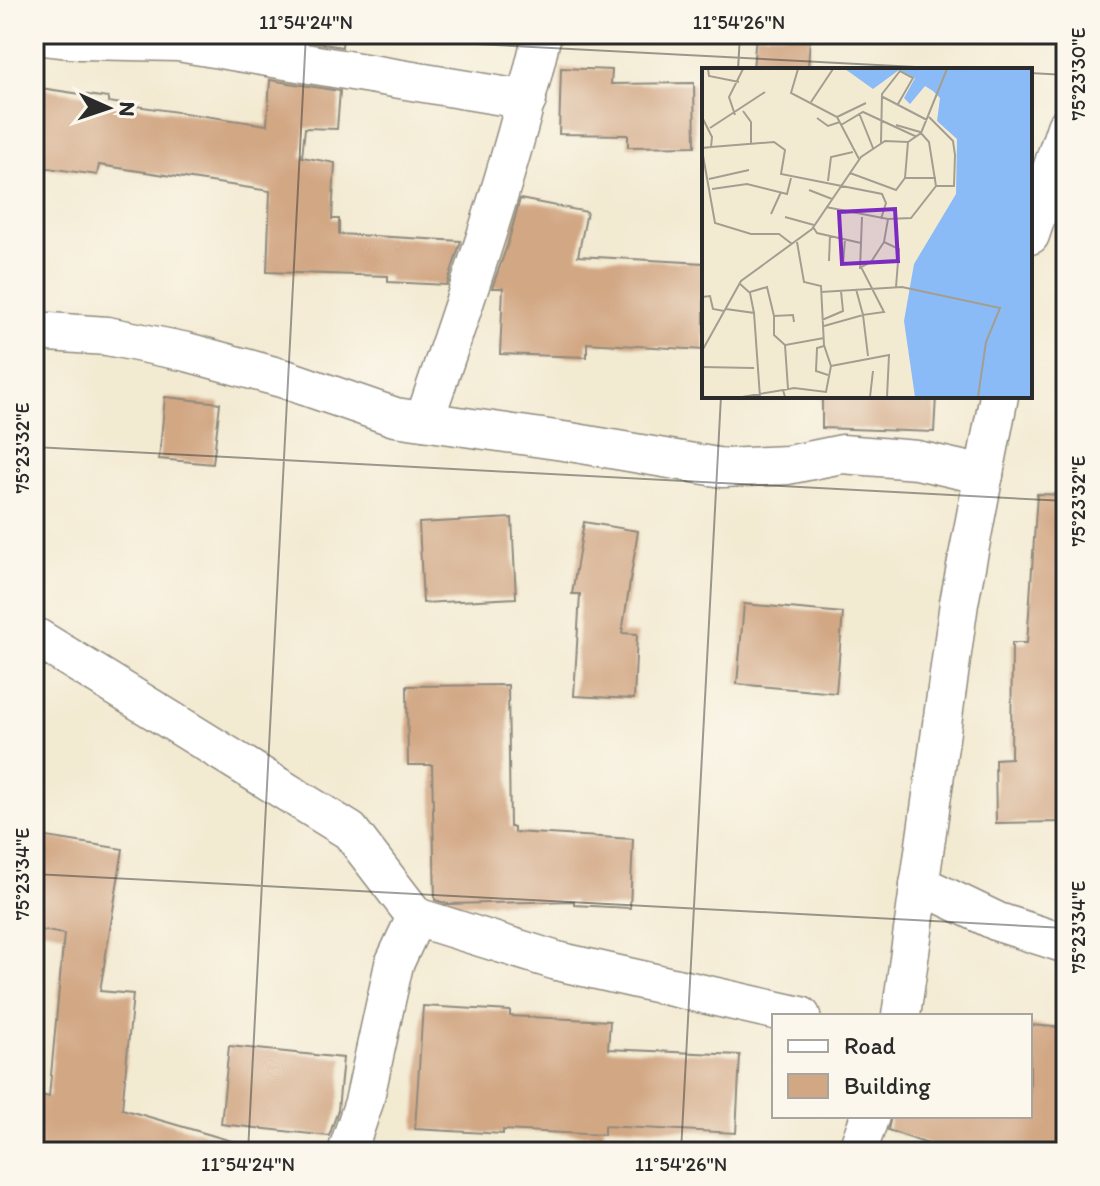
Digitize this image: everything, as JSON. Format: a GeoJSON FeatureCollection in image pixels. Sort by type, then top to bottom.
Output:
{"type":"FeatureCollection","features":[{"type":"Feature","properties":{"kind":"street"},"geometry":{"type":"LineString","coordinates":[[424,421],[481,255],[527,100],[542,34]]}},
{"type":"Feature","properties":{"kind":"street"},"geometry":{"type":"LineString","coordinates":[[34,35],[81,40],[178,42],[527,100]]}},
{"type":"Feature","properties":{"kind":"street"},"geometry":{"type":"LineString","coordinates":[[1032,229],[1066,127]]}},
{"type":"Feature","properties":{"kind":"street"},"geometry":{"type":"LineString","coordinates":[[34,331],[107,336],[187,352],[285,379],[395,417],[723,468],[788,465],[842,454],[917,460],[984,475]]}},
{"type":"Feature","properties":{"kind":"street"},"geometry":{"type":"LineString","coordinates":[[901,1014],[959,603],[999,398]]}},
{"type":"Feature","properties":{"kind":"street"},"geometry":{"type":"LineString","coordinates":[[34,636],[350,831],[416,917],[557,961],[792,1014]]}},
{"type":"Feature","properties":{"kind":"street"},"geometry":{"type":"LineString","coordinates":[[919,884],[998,922],[1066,944]]}},
{"type":"Feature","properties":{"kind":"street"},"geometry":{"type":"LineString","coordinates":[[347,1152],[364,1102],[394,964],[416,917]]}},
{"type":"Feature","properties":{"kind":"street"},"geometry":{"type":"LineString","coordinates":[[857,1152],[869,1118]]}},
{"type":"Feature","properties":{"kind":"building"},"geometry":{"type":"Polygon","coordinates":[[[343,34],[342,47],[274,36],[343,34]]]}},
{"type":"Feature","properties":{"kind":"building"},"geometry":{"type":"Polygon","coordinates":[[[756,34],[810,34],[808,68],[753,68],[756,34]]]}},
{"type":"Feature","properties":{"kind":"building"},"geometry":{"type":"Polygon","coordinates":[[[561,68],[612,70],[611,84],[694,83],[695,146],[628,147],[628,135],[559,134],[561,68]]]}},
{"type":"Feature","properties":{"kind":"building"},"geometry":{"type":"Polygon","coordinates":[[[270,80],[340,91],[337,129],[305,128],[302,157],[335,163],[332,219],[339,219],[339,234],[461,241],[447,285],[388,282],[388,276],[267,272],[270,191],[99,165],[97,175],[34,166],[34,132],[40,88],[108,98],[108,102],[267,125],[270,80]]]}},
{"type":"Feature","properties":{"kind":"building"},"geometry":{"type":"Polygon","coordinates":[[[520,199],[587,212],[578,256],[702,263],[702,350],[587,343],[587,357],[500,354],[503,288],[492,288],[520,199]]]}},
{"type":"Feature","properties":{"kind":"building"},"geometry":{"type":"Polygon","coordinates":[[[165,397],[220,403],[213,464],[159,459],[165,397]]]}},
{"type":"Feature","properties":{"kind":"building"},"geometry":{"type":"Polygon","coordinates":[[[822,398],[936,398],[934,432],[822,428],[822,398]]]}},
{"type":"Feature","properties":{"kind":"building"},"geometry":{"type":"Polygon","coordinates":[[[1037,494],[1066,495],[1066,822],[996,823],[995,759],[1011,758],[1012,643],[1027,643],[1037,494]]]}},
{"type":"Feature","properties":{"kind":"building"},"geometry":{"type":"Polygon","coordinates":[[[512,518],[516,598],[423,603],[419,523],[512,518]]]}},
{"type":"Feature","properties":{"kind":"building"},"geometry":{"type":"Polygon","coordinates":[[[584,522],[638,531],[622,633],[637,634],[634,699],[574,696],[580,594],[572,594],[584,522]]]}},
{"type":"Feature","properties":{"kind":"building"},"geometry":{"type":"Polygon","coordinates":[[[744,604],[843,613],[836,693],[737,684],[744,604]]]}},
{"type":"Feature","properties":{"kind":"building"},"geometry":{"type":"Polygon","coordinates":[[[508,685],[510,827],[514,827],[514,832],[633,839],[630,908],[574,905],[574,901],[448,904],[435,900],[432,765],[408,765],[407,686],[508,685]]]}},
{"type":"Feature","properties":{"kind":"building"},"geometry":{"type":"Polygon","coordinates":[[[34,835],[123,849],[100,991],[133,994],[122,1109],[235,1142],[234,1152],[34,1152],[34,1093],[49,1097],[64,934],[34,929],[34,835]]]}},
{"type":"Feature","properties":{"kind":"building"},"geometry":{"type":"Polygon","coordinates":[[[423,1006],[510,1011],[510,1016],[610,1021],[608,1049],[740,1055],[736,1133],[604,1126],[604,1135],[415,1129],[423,1006]]]}},
{"type":"Feature","properties":{"kind":"building"},"geometry":{"type":"Polygon","coordinates":[[[1032,1025],[1066,1028],[1066,1152],[950,1152],[888,1130],[891,1118],[1032,1118],[1032,1025]]]}},
{"type":"Feature","properties":{"kind":"building"},"geometry":{"type":"Polygon","coordinates":[[[229,1046],[343,1058],[338,1110],[329,1136],[221,1124],[229,1046]]]}}]}
